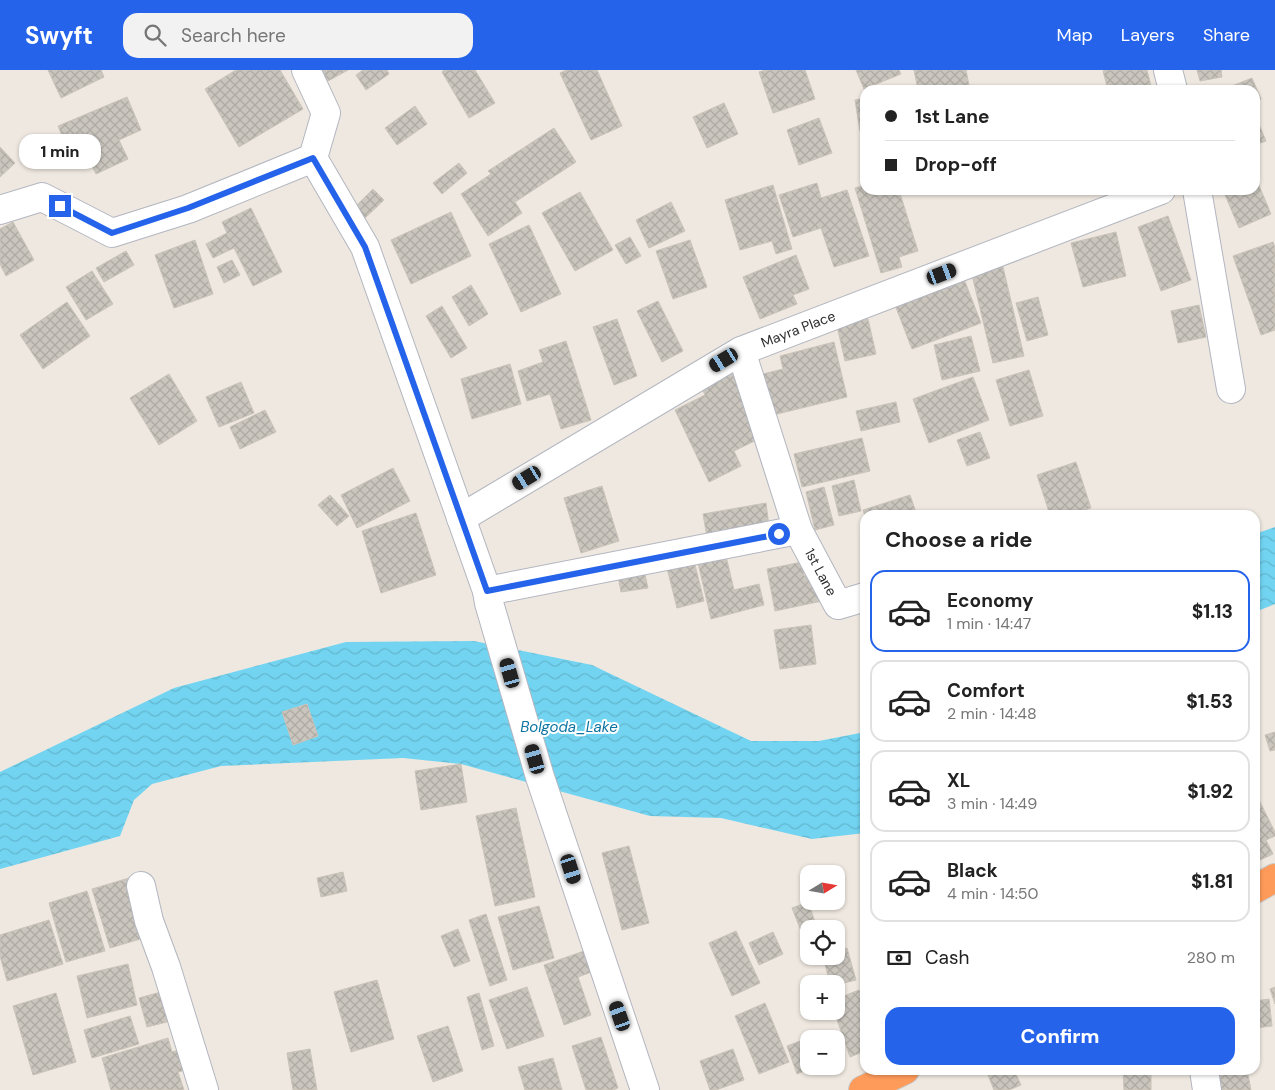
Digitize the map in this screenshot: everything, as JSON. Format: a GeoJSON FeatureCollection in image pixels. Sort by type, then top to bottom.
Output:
{"type":"FeatureCollection","features":[{"type":"Feature","properties":{"kind":"highway"},"geometry":{"type":"LineString","coordinates":[[1260,886],[1275,878]]}},
{"type":"Feature","properties":{"kind":"highway"},"geometry":{"type":"LineString","coordinates":[[863,1090],[894,1075]]}},
{"type":"Feature","properties":{"kind":"street"},"geometry":{"type":"LineString","coordinates":[[306,70],[326,114],[313,158],[365,247],[488,597],[540,777],[645,1090]]}},
{"type":"Feature","properties":{"kind":"street"},"geometry":{"type":"LineString","coordinates":[[1168,70],[1172,85]]}},
{"type":"Feature","properties":{"kind":"street"},"geometry":{"type":"LineString","coordinates":[[0,210],[42,197],[112,233],[188,208],[313,158]]}},
{"type":"Feature","properties":{"kind":"street","name":"Mayra Place"},"geometry":{"type":"LineString","coordinates":[[461,518],[741,351],[1148,195]]}},
{"type":"Feature","properties":{"kind":"street"},"geometry":{"type":"LineString","coordinates":[[1198,195],[1231,389]]}},
{"type":"Feature","properties":{"kind":"street"},"geometry":{"type":"LineString","coordinates":[[488,597],[798,530],[741,351]]}},
{"type":"Feature","properties":{"kind":"street","name":"1st Lane"},"geometry":{"type":"LineString","coordinates":[[798,530],[838,605],[860,598]]}},
{"type":"Feature","properties":{"kind":"street"},"geometry":{"type":"LineString","coordinates":[[141,886],[149,921],[166,967],[204,1090]]}},
{"type":"Feature","properties":{"kind":"street"},"geometry":{"type":"LineString","coordinates":[[1204,1075],[1206,1090]]}},
{"type":"Feature","properties":{"kind":"water"},"geometry":{"type":"Polygon","coordinates":[[[1275,527],[1275,604],[1260,610],[1260,532],[1275,527]]]}},
{"type":"Feature","properties":{"kind":"water","name":"Bolgoda_Lake"},"geometry":{"type":"Polygon","coordinates":[[[474,641],[592,665],[751,741],[819,741],[860,733],[860,834],[812,839],[721,818],[650,816],[461,764],[403,758],[221,766],[152,784],[134,800],[120,836],[0,869],[0,772],[174,688],[346,642],[474,641]]]}},
{"type":"Feature","properties":{"kind":"building"},"geometry":{"type":"Polygon","coordinates":[[[48,70],[101,70],[104,77],[61,98],[48,70]]]}},
{"type":"Feature","properties":{"kind":"building"},"geometry":{"type":"Polygon","coordinates":[[[236,70],[280,70],[303,109],[239,147],[205,89],[236,70]]]}},
{"type":"Feature","properties":{"kind":"building"},"geometry":{"type":"Polygon","coordinates":[[[322,70],[348,70],[328,81],[322,70]]]}},
{"type":"Feature","properties":{"kind":"building"},"geometry":{"type":"Polygon","coordinates":[[[363,70],[387,70],[389,74],[366,90],[356,75],[363,70]]]}},
{"type":"Feature","properties":{"kind":"building"},"geometry":{"type":"Polygon","coordinates":[[[444,70],[475,70],[495,103],[469,118],[442,72],[444,70]]]}},
{"type":"Feature","properties":{"kind":"building"},"geometry":{"type":"Polygon","coordinates":[[[567,70],[597,70],[622,126],[591,140],[560,73],[567,70]]]}},
{"type":"Feature","properties":{"kind":"building"},"geometry":{"type":"Polygon","coordinates":[[[766,70],[805,70],[815,99],[773,113],[759,72],[766,70]]]}},
{"type":"Feature","properties":{"kind":"building"},"geometry":{"type":"Polygon","coordinates":[[[856,70],[899,70],[901,74],[874,85],[862,85],[856,70]]]}},
{"type":"Feature","properties":{"kind":"building"},"geometry":{"type":"Polygon","coordinates":[[[914,70],[966,70],[969,85],[917,85],[914,70]]]}},
{"type":"Feature","properties":{"kind":"building"},"geometry":{"type":"Polygon","coordinates":[[[1147,70],[1151,85],[1107,85],[1103,71],[1147,70]]]}},
{"type":"Feature","properties":{"kind":"building"},"geometry":{"type":"Polygon","coordinates":[[[1197,70],[1221,70],[1222,77],[1200,81],[1197,70]]]}},
{"type":"Feature","properties":{"kind":"building"},"geometry":{"type":"Polygon","coordinates":[[[1252,78],[1255,85],[1234,85],[1252,78]]]}},
{"type":"Feature","properties":{"kind":"building"},"geometry":{"type":"Polygon","coordinates":[[[127,97],[141,130],[119,140],[128,159],[96,174],[86,154],[72,160],[58,126],[127,97]]]}},
{"type":"Feature","properties":{"kind":"building"},"geometry":{"type":"Polygon","coordinates":[[[860,99],[860,131],[855,100],[860,99]]]}},
{"type":"Feature","properties":{"kind":"building"},"geometry":{"type":"Polygon","coordinates":[[[724,103],[738,134],[707,148],[693,117],[724,103]]]}},
{"type":"Feature","properties":{"kind":"building"},"geometry":{"type":"Polygon","coordinates":[[[415,106],[427,124],[397,145],[385,128],[415,106]]]}},
{"type":"Feature","properties":{"kind":"building"},"geometry":{"type":"Polygon","coordinates":[[[819,118],[832,153],[799,165],[787,130],[819,118]]]}},
{"type":"Feature","properties":{"kind":"building"},"geometry":{"type":"Polygon","coordinates":[[[1260,127],[1266,141],[1260,143],[1260,127]]]}},
{"type":"Feature","properties":{"kind":"building"},"geometry":{"type":"Polygon","coordinates":[[[554,128],[576,162],[515,202],[522,213],[488,236],[461,194],[491,174],[488,171],[554,128]]]}},
{"type":"Feature","properties":{"kind":"building"},"geometry":{"type":"Polygon","coordinates":[[[0,147],[15,163],[0,177],[0,147]]]}},
{"type":"Feature","properties":{"kind":"building"},"geometry":{"type":"Polygon","coordinates":[[[459,163],[467,173],[442,194],[433,183],[459,163]]]}},
{"type":"Feature","properties":{"kind":"building"},"geometry":{"type":"Polygon","coordinates":[[[817,183],[821,198],[847,190],[869,256],[834,267],[821,228],[793,237],[779,195],[817,183]]]}},
{"type":"Feature","properties":{"kind":"building"},"geometry":{"type":"Polygon","coordinates":[[[773,185],[792,249],[776,254],[772,241],[740,250],[725,200],[773,185]]]}},
{"type":"Feature","properties":{"kind":"building"},"geometry":{"type":"Polygon","coordinates":[[[860,186],[860,195],[901,195],[918,251],[899,257],[902,267],[881,273],[855,188],[860,186]]]}},
{"type":"Feature","properties":{"kind":"building"},"geometry":{"type":"Polygon","coordinates":[[[1260,188],[1271,214],[1239,228],[1225,195],[1260,195],[1260,188]]]}},
{"type":"Feature","properties":{"kind":"building"},"geometry":{"type":"Polygon","coordinates":[[[373,189],[384,200],[363,220],[353,209],[373,189]]]}},
{"type":"Feature","properties":{"kind":"building"},"geometry":{"type":"Polygon","coordinates":[[[580,192],[613,250],[575,271],[542,213],[580,192]]]}},
{"type":"Feature","properties":{"kind":"building"},"geometry":{"type":"Polygon","coordinates":[[[671,202],[685,231],[649,248],[636,220],[671,202]]]}},
{"type":"Feature","properties":{"kind":"building"},"geometry":{"type":"Polygon","coordinates":[[[251,208],[282,272],[253,286],[234,248],[213,258],[206,244],[227,233],[222,222],[251,208]]]}},
{"type":"Feature","properties":{"kind":"building"},"geometry":{"type":"Polygon","coordinates":[[[451,212],[471,256],[411,284],[391,240],[451,212]]]}},
{"type":"Feature","properties":{"kind":"building"},"geometry":{"type":"Polygon","coordinates":[[[1168,216],[1191,280],[1161,291],[1138,227],[1168,216]]]}},
{"type":"Feature","properties":{"kind":"building"},"geometry":{"type":"Polygon","coordinates":[[[13,222],[34,260],[6,276],[0,264],[0,229],[13,222]]]}},
{"type":"Feature","properties":{"kind":"building"},"geometry":{"type":"Polygon","coordinates":[[[529,225],[561,294],[521,312],[489,244],[529,225]]]}},
{"type":"Feature","properties":{"kind":"building"},"geometry":{"type":"Polygon","coordinates":[[[1116,232],[1126,276],[1083,287],[1071,243],[1116,232]]]}},
{"type":"Feature","properties":{"kind":"building"},"geometry":{"type":"Polygon","coordinates":[[[630,237],[641,256],[626,264],[615,245],[630,237]]]}},
{"type":"Feature","properties":{"kind":"building"},"geometry":{"type":"Polygon","coordinates":[[[195,240],[213,294],[174,308],[155,255],[195,240]]]}},
{"type":"Feature","properties":{"kind":"building"},"geometry":{"type":"Polygon","coordinates":[[[690,240],[707,287],[673,299],[656,251],[690,240]]]}},
{"type":"Feature","properties":{"kind":"building"},"geometry":{"type":"Polygon","coordinates":[[[1273,242],[1275,248],[1275,330],[1261,335],[1233,256],[1273,242]]]}},
{"type":"Feature","properties":{"kind":"building"},"geometry":{"type":"Polygon","coordinates":[[[126,251],[134,265],[104,282],[96,268],[126,251]]]}},
{"type":"Feature","properties":{"kind":"building"},"geometry":{"type":"Polygon","coordinates":[[[796,255],[809,289],[793,295],[797,304],[760,319],[743,277],[796,255]]]}},
{"type":"Feature","properties":{"kind":"building"},"geometry":{"type":"Polygon","coordinates":[[[232,260],[240,275],[224,283],[217,267],[232,260]]]}},
{"type":"Feature","properties":{"kind":"building"},"geometry":{"type":"Polygon","coordinates":[[[1003,267],[1024,356],[993,363],[972,275],[1003,267]]]}},
{"type":"Feature","properties":{"kind":"building"},"geometry":{"type":"Polygon","coordinates":[[[92,271],[113,304],[86,320],[66,287],[92,271]]]}},
{"type":"Feature","properties":{"kind":"building"},"geometry":{"type":"Polygon","coordinates":[[[964,279],[981,323],[912,349],[895,305],[964,279]]]}},
{"type":"Feature","properties":{"kind":"building"},"geometry":{"type":"Polygon","coordinates":[[[471,285],[488,314],[469,326],[452,297],[471,285]]]}},
{"type":"Feature","properties":{"kind":"building"},"geometry":{"type":"Polygon","coordinates":[[[1038,297],[1048,335],[1027,341],[1016,303],[1038,297]]]}},
{"type":"Feature","properties":{"kind":"building"},"geometry":{"type":"Polygon","coordinates":[[[658,301],[683,351],[662,362],[637,311],[658,301]]]}},
{"type":"Feature","properties":{"kind":"building"},"geometry":{"type":"Polygon","coordinates":[[[67,302],[90,336],[43,369],[20,335],[67,302]]]}},
{"type":"Feature","properties":{"kind":"building"},"geometry":{"type":"Polygon","coordinates":[[[1199,305],[1206,337],[1178,343],[1171,311],[1199,305]]]}},
{"type":"Feature","properties":{"kind":"building"},"geometry":{"type":"Polygon","coordinates":[[[442,306],[467,348],[451,358],[426,316],[442,306]]]}},
{"type":"Feature","properties":{"kind":"building"},"geometry":{"type":"Polygon","coordinates":[[[617,319],[637,376],[614,385],[593,327],[617,319]]]}},
{"type":"Feature","properties":{"kind":"building"},"geometry":{"type":"Polygon","coordinates":[[[868,319],[876,354],[845,361],[837,326],[868,319]]]}},
{"type":"Feature","properties":{"kind":"building"},"geometry":{"type":"Polygon","coordinates":[[[971,336],[980,371],[942,380],[934,345],[971,336]]]}},
{"type":"Feature","properties":{"kind":"building"},"geometry":{"type":"Polygon","coordinates":[[[566,341],[591,420],[561,429],[550,394],[527,401],[518,371],[543,362],[539,350],[566,341]]]}},
{"type":"Feature","properties":{"kind":"building"},"geometry":{"type":"Polygon","coordinates":[[[834,342],[847,397],[773,415],[763,374],[783,369],[780,356],[834,342]]]}},
{"type":"Feature","properties":{"kind":"building"},"geometry":{"type":"Polygon","coordinates":[[[510,364],[521,404],[472,419],[461,379],[510,364]]]}},
{"type":"Feature","properties":{"kind":"building"},"geometry":{"type":"Polygon","coordinates":[[[737,370],[765,436],[734,451],[741,466],[709,482],[675,410],[705,395],[702,388],[737,370]]]}},
{"type":"Feature","properties":{"kind":"building"},"geometry":{"type":"Polygon","coordinates":[[[1029,370],[1043,416],[1010,426],[996,380],[1029,370]]]}},
{"type":"Feature","properties":{"kind":"building"},"geometry":{"type":"Polygon","coordinates":[[[169,374],[197,421],[159,445],[130,398],[169,374]]]}},
{"type":"Feature","properties":{"kind":"building"},"geometry":{"type":"Polygon","coordinates":[[[973,377],[989,420],[929,443],[913,399],[973,377]]]}},
{"type":"Feature","properties":{"kind":"building"},"geometry":{"type":"Polygon","coordinates":[[[241,382],[254,413],[219,427],[206,397],[241,382]]]}},
{"type":"Feature","properties":{"kind":"building"},"geometry":{"type":"Polygon","coordinates":[[[896,402],[900,422],[861,431],[856,411],[896,402]]]}},
{"type":"Feature","properties":{"kind":"building"},"geometry":{"type":"Polygon","coordinates":[[[265,410],[276,432],[240,449],[230,427],[265,410]]]}},
{"type":"Feature","properties":{"kind":"building"},"geometry":{"type":"Polygon","coordinates":[[[980,432],[990,458],[967,466],[957,440],[980,432]]]}},
{"type":"Feature","properties":{"kind":"building"},"geometry":{"type":"Polygon","coordinates":[[[862,438],[870,471],[802,487],[794,454],[862,438]]]}},
{"type":"Feature","properties":{"kind":"building"},"geometry":{"type":"Polygon","coordinates":[[[1076,462],[1091,508],[1085,510],[1048,510],[1037,475],[1076,462]]]}},
{"type":"Feature","properties":{"kind":"building"},"geometry":{"type":"Polygon","coordinates":[[[393,468],[410,501],[357,528],[341,495],[393,468]]]}},
{"type":"Feature","properties":{"kind":"building"},"geometry":{"type":"Polygon","coordinates":[[[854,480],[860,511],[839,516],[832,486],[854,480]]]}},
{"type":"Feature","properties":{"kind":"building"},"geometry":{"type":"Polygon","coordinates":[[[602,486],[619,541],[581,553],[564,498],[602,486]]]}},
{"type":"Feature","properties":{"kind":"building"},"geometry":{"type":"Polygon","coordinates":[[[824,487],[834,525],[815,530],[806,492],[824,487]]]}},
{"type":"Feature","properties":{"kind":"building"},"geometry":{"type":"Polygon","coordinates":[[[330,495],[349,516],[337,526],[318,505],[330,495]]]}},
{"type":"Feature","properties":{"kind":"building"},"geometry":{"type":"Polygon","coordinates":[[[910,495],[915,510],[863,510],[910,495]]]}},
{"type":"Feature","properties":{"kind":"building"},"geometry":{"type":"Polygon","coordinates":[[[766,503],[769,526],[707,537],[703,514],[766,503]]]}},
{"type":"Feature","properties":{"kind":"building"},"geometry":{"type":"Polygon","coordinates":[[[416,513],[436,575],[381,593],[362,531],[416,513]]]}},
{"type":"Feature","properties":{"kind":"building"},"geometry":{"type":"Polygon","coordinates":[[[726,556],[734,590],[759,584],[764,605],[711,619],[698,563],[726,556]]]}},
{"type":"Feature","properties":{"kind":"building"},"geometry":{"type":"Polygon","coordinates":[[[694,561],[704,601],[677,608],[667,568],[694,561]]]}},
{"type":"Feature","properties":{"kind":"building"},"geometry":{"type":"Polygon","coordinates":[[[802,562],[804,576],[817,574],[822,601],[775,611],[767,569],[802,562]]]}},
{"type":"Feature","properties":{"kind":"building"},"geometry":{"type":"Polygon","coordinates":[[[643,566],[648,588],[621,592],[617,571],[643,566]]]}},
{"type":"Feature","properties":{"kind":"building"},"geometry":{"type":"Polygon","coordinates":[[[811,625],[816,664],[780,669],[774,630],[811,625]]]}},
{"type":"Feature","properties":{"kind":"building"},"geometry":{"type":"Polygon","coordinates":[[[307,704],[318,736],[293,745],[282,712],[307,704]]]}},
{"type":"Feature","properties":{"kind":"building"},"geometry":{"type":"Polygon","coordinates":[[[1275,732],[1275,750],[1270,751],[1265,735],[1275,732]]]}},
{"type":"Feature","properties":{"kind":"building"},"geometry":{"type":"Polygon","coordinates":[[[461,764],[467,802],[421,810],[415,771],[461,764]]]}},
{"type":"Feature","properties":{"kind":"building"},"geometry":{"type":"Polygon","coordinates":[[[1260,802],[1275,832],[1275,836],[1266,840],[1273,854],[1260,860],[1260,802]]]}},
{"type":"Feature","properties":{"kind":"building"},"geometry":{"type":"Polygon","coordinates":[[[516,808],[535,897],[495,906],[476,816],[516,808]]]}},
{"type":"Feature","properties":{"kind":"building"},"geometry":{"type":"Polygon","coordinates":[[[629,846],[649,923],[622,930],[602,853],[629,846]]]}},
{"type":"Feature","properties":{"kind":"building"},"geometry":{"type":"Polygon","coordinates":[[[343,872],[347,891],[321,897],[317,878],[343,872]]]}},
{"type":"Feature","properties":{"kind":"building"},"geometry":{"type":"Polygon","coordinates":[[[129,878],[147,937],[110,948],[92,889],[129,878]]]}},
{"type":"Feature","properties":{"kind":"building"},"geometry":{"type":"Polygon","coordinates":[[[87,891],[105,951],[66,962],[49,903],[87,891]]]}},
{"type":"Feature","properties":{"kind":"building"},"geometry":{"type":"Polygon","coordinates":[[[800,905],[800,910],[811,910],[814,920],[800,920],[800,928],[792,908],[800,905]]]}},
{"type":"Feature","properties":{"kind":"building"},"geometry":{"type":"Polygon","coordinates":[[[539,906],[554,958],[513,970],[498,917],[539,906]]]}},
{"type":"Feature","properties":{"kind":"building"},"geometry":{"type":"Polygon","coordinates":[[[486,914],[507,980],[490,986],[469,920],[486,914]]]}},
{"type":"Feature","properties":{"kind":"building"},"geometry":{"type":"Polygon","coordinates":[[[49,920],[63,964],[7,981],[0,956],[0,935],[49,920]]]}},
{"type":"Feature","properties":{"kind":"building"},"geometry":{"type":"Polygon","coordinates":[[[458,929],[470,961],[454,967],[441,936],[458,929]]]}},
{"type":"Feature","properties":{"kind":"building"},"geometry":{"type":"Polygon","coordinates":[[[736,931],[760,983],[732,996],[709,943],[736,931]]]}},
{"type":"Feature","properties":{"kind":"building"},"geometry":{"type":"Polygon","coordinates":[[[773,932],[783,954],[759,965],[749,943],[773,932]]]}},
{"type":"Feature","properties":{"kind":"building"},"geometry":{"type":"Polygon","coordinates":[[[847,948],[856,980],[845,983],[845,975],[828,975],[825,965],[845,965],[845,949],[847,948]]]}},
{"type":"Feature","properties":{"kind":"building"},"geometry":{"type":"Polygon","coordinates":[[[587,950],[594,971],[578,977],[591,1015],[564,1025],[544,965],[587,950]]]}},
{"type":"Feature","properties":{"kind":"building"},"geometry":{"type":"Polygon","coordinates":[[[128,964],[137,1005],[87,1018],[77,976],[128,964]]]}},
{"type":"Feature","properties":{"kind":"building"},"geometry":{"type":"Polygon","coordinates":[[[377,980],[394,1039],[351,1052],[334,992],[377,980]]]}},
{"type":"Feature","properties":{"kind":"building"},"geometry":{"type":"Polygon","coordinates":[[[527,987],[544,1036],[507,1049],[489,1000],[527,987]]]}},
{"type":"Feature","properties":{"kind":"building"},"geometry":{"type":"Polygon","coordinates":[[[1275,987],[1275,1004],[1270,989],[1275,987]]]}},
{"type":"Feature","properties":{"kind":"building"},"geometry":{"type":"Polygon","coordinates":[[[168,990],[175,1020],[147,1027],[139,998],[168,990]]]}},
{"type":"Feature","properties":{"kind":"building"},"geometry":{"type":"Polygon","coordinates":[[[859,990],[860,1053],[850,1057],[845,1043],[845,1030],[841,1030],[837,1020],[845,1020],[845,995],[859,990]]]}},
{"type":"Feature","properties":{"kind":"building"},"geometry":{"type":"Polygon","coordinates":[[[56,993],[76,1062],[33,1075],[13,1006],[56,993]]]}},
{"type":"Feature","properties":{"kind":"building"},"geometry":{"type":"Polygon","coordinates":[[[479,993],[494,1046],[482,1050],[467,997],[479,993]]]}},
{"type":"Feature","properties":{"kind":"building"},"geometry":{"type":"Polygon","coordinates":[[[1269,999],[1272,1026],[1260,1027],[1260,1000],[1269,999]]]}},
{"type":"Feature","properties":{"kind":"building"},"geometry":{"type":"Polygon","coordinates":[[[765,1003],[789,1062],[759,1074],[735,1016],[765,1003]]]}},
{"type":"Feature","properties":{"kind":"building"},"geometry":{"type":"Polygon","coordinates":[[[130,1016],[139,1044],[92,1058],[84,1030],[130,1016]]]}},
{"type":"Feature","properties":{"kind":"building"},"geometry":{"type":"Polygon","coordinates":[[[448,1026],[463,1071],[433,1082],[417,1036],[448,1026]]]}},
{"type":"Feature","properties":{"kind":"building"},"geometry":{"type":"Polygon","coordinates":[[[601,1037],[618,1088],[613,1090],[586,1090],[572,1046],[601,1037]]]}},
{"type":"Feature","properties":{"kind":"building"},"geometry":{"type":"Polygon","coordinates":[[[168,1038],[172,1052],[179,1050],[186,1070],[178,1072],[184,1090],[111,1090],[102,1058],[168,1038]]]}},
{"type":"Feature","properties":{"kind":"building"},"geometry":{"type":"Polygon","coordinates":[[[800,1041],[800,1073],[797,1074],[787,1046],[800,1041]]]}},
{"type":"Feature","properties":{"kind":"building"},"geometry":{"type":"Polygon","coordinates":[[[310,1049],[317,1090],[293,1090],[287,1053],[310,1049]]]}},
{"type":"Feature","properties":{"kind":"building"},"geometry":{"type":"Polygon","coordinates":[[[733,1049],[744,1080],[716,1090],[710,1090],[700,1061],[733,1049]]]}},
{"type":"Feature","properties":{"kind":"building"},"geometry":{"type":"Polygon","coordinates":[[[553,1058],[562,1090],[525,1090],[518,1067],[553,1058]]]}},
{"type":"Feature","properties":{"kind":"building"},"geometry":{"type":"Polygon","coordinates":[[[988,1075],[1016,1075],[1021,1085],[1009,1090],[994,1090],[988,1075]]]}},
{"type":"Feature","properties":{"kind":"building"},"geometry":{"type":"Polygon","coordinates":[[[1123,1075],[1151,1075],[1151,1090],[1124,1090],[1123,1075]]]}},
{"type":"Feature","properties":{"kind":"building"},"geometry":{"type":"Polygon","coordinates":[[[1213,1075],[1248,1075],[1251,1090],[1215,1090],[1213,1075]]]}},
{"type":"Feature","properties":{"kind":"route"},"geometry":{"type":"LineString","coordinates":[[60,206],[112,233],[188,208],[313,158],[365,247],[487,591],[779,534]]}}]}
